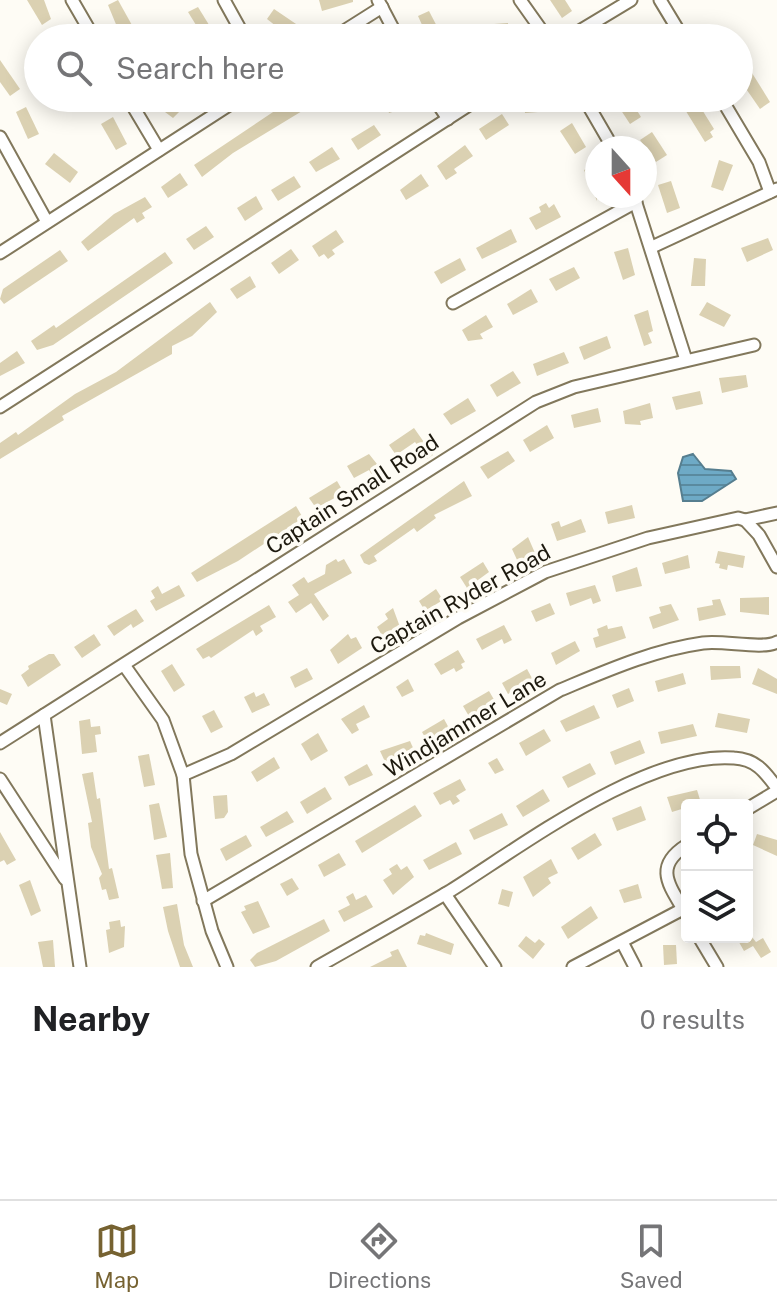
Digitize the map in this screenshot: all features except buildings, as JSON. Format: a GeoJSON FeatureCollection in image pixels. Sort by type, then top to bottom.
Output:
{"type":"FeatureCollection","features":[{"type":"Feature","properties":{"kind":"street"},"geometry":{"type":"LineString","coordinates":[[72,0],[86,24]]}},
{"type":"Feature","properties":{"kind":"street"},"geometry":{"type":"LineString","coordinates":[[224,0],[237,24]]}},
{"type":"Feature","properties":{"kind":"street"},"geometry":{"type":"LineString","coordinates":[[520,0],[537,24]]}},
{"type":"Feature","properties":{"kind":"street"},"geometry":{"type":"LineString","coordinates":[[591,24],[631,0]]}},
{"type":"Feature","properties":{"kind":"street"},"geometry":{"type":"LineString","coordinates":[[660,0],[675,24]]}},
{"type":"Feature","properties":{"kind":"street"},"geometry":{"type":"LineString","coordinates":[[352,24],[380,4],[391,24]]}},
{"type":"Feature","properties":{"kind":"street"},"geometry":{"type":"LineString","coordinates":[[136,112],[159,150]]}},
{"type":"Feature","properties":{"kind":"street"},"geometry":{"type":"LineString","coordinates":[[0,253],[218,112]]}},
{"type":"Feature","properties":{"kind":"street"},"geometry":{"type":"LineString","coordinates":[[443,112],[448,119]]}},
{"type":"Feature","properties":{"kind":"street"},"geometry":{"type":"LineString","coordinates":[[0,407],[459,112]]}},
{"type":"Feature","properties":{"kind":"street"},"geometry":{"type":"LineString","coordinates":[[592,112],[606,136]]}},
{"type":"Feature","properties":{"kind":"street"},"geometry":{"type":"LineString","coordinates":[[652,247],[774,190],[729,112]]}},
{"type":"Feature","properties":{"kind":"street"},"geometry":{"type":"LineString","coordinates":[[0,137],[47,222]]}},
{"type":"Feature","properties":{"kind":"street"},"geometry":{"type":"LineString","coordinates":[[453,303],[619,208]]}},
{"type":"Feature","properties":{"kind":"street"},"geometry":{"type":"LineString","coordinates":[[638,208],[686,360]]}},
{"type":"Feature","properties":{"kind":"street","name":"Captain Small Road"},"geometry":{"type":"LineString","coordinates":[[0,743],[536,402],[574,387],[754,345]]}},
{"type":"Feature","properties":{"kind":"street","name":"Captain Ryder Road"},"geometry":{"type":"LineString","coordinates":[[183,775],[231,754],[458,618],[545,572],[648,538],[738,518],[745,520],[777,513]]}},
{"type":"Feature","properties":{"kind":"street"},"geometry":{"type":"LineString","coordinates":[[745,520],[759,535],[777,567]]}},
{"type":"Feature","properties":{"kind":"street","name":"Windjammer Lane"},"geometry":{"type":"LineString","coordinates":[[203,901],[560,690],[623,664],[690,645],[733,641],[774,646]]}},
{"type":"Feature","properties":{"kind":"street"},"geometry":{"type":"LineString","coordinates":[[124,665],[163,720],[183,775],[191,854],[203,901],[227,967]]}},
{"type":"Feature","properties":{"kind":"street"},"geometry":{"type":"LineString","coordinates":[[44,715],[80,967]]}},
{"type":"Feature","properties":{"kind":"street"},"geometry":{"type":"LineString","coordinates":[[317,967],[445,894],[593,802],[673,768],[711,758],[744,759],[761,767],[777,790],[753,805]]}},
{"type":"Feature","properties":{"kind":"street"},"geometry":{"type":"LineString","coordinates":[[0,779],[68,883]]}},
{"type":"Feature","properties":{"kind":"street"},"geometry":{"type":"LineString","coordinates":[[681,850],[671,857],[666,869],[670,886],[681,905]]}},
{"type":"Feature","properties":{"kind":"street"},"geometry":{"type":"LineString","coordinates":[[445,894],[495,967]]}},
{"type":"Feature","properties":{"kind":"street"},"geometry":{"type":"LineString","coordinates":[[573,967],[681,914]]}},
{"type":"Feature","properties":{"kind":"street"},"geometry":{"type":"LineString","coordinates":[[622,942],[635,967]]}},
{"type":"Feature","properties":{"kind":"street"},"geometry":{"type":"LineString","coordinates":[[703,943],[717,967]]}},
{"type":"Feature","properties":{"kind":"water"},"geometry":{"type":"Polygon","coordinates":[[[693,454],[705,469],[731,471],[736,479],[702,501],[683,501],[678,473],[683,457],[693,454]]]}}]}
